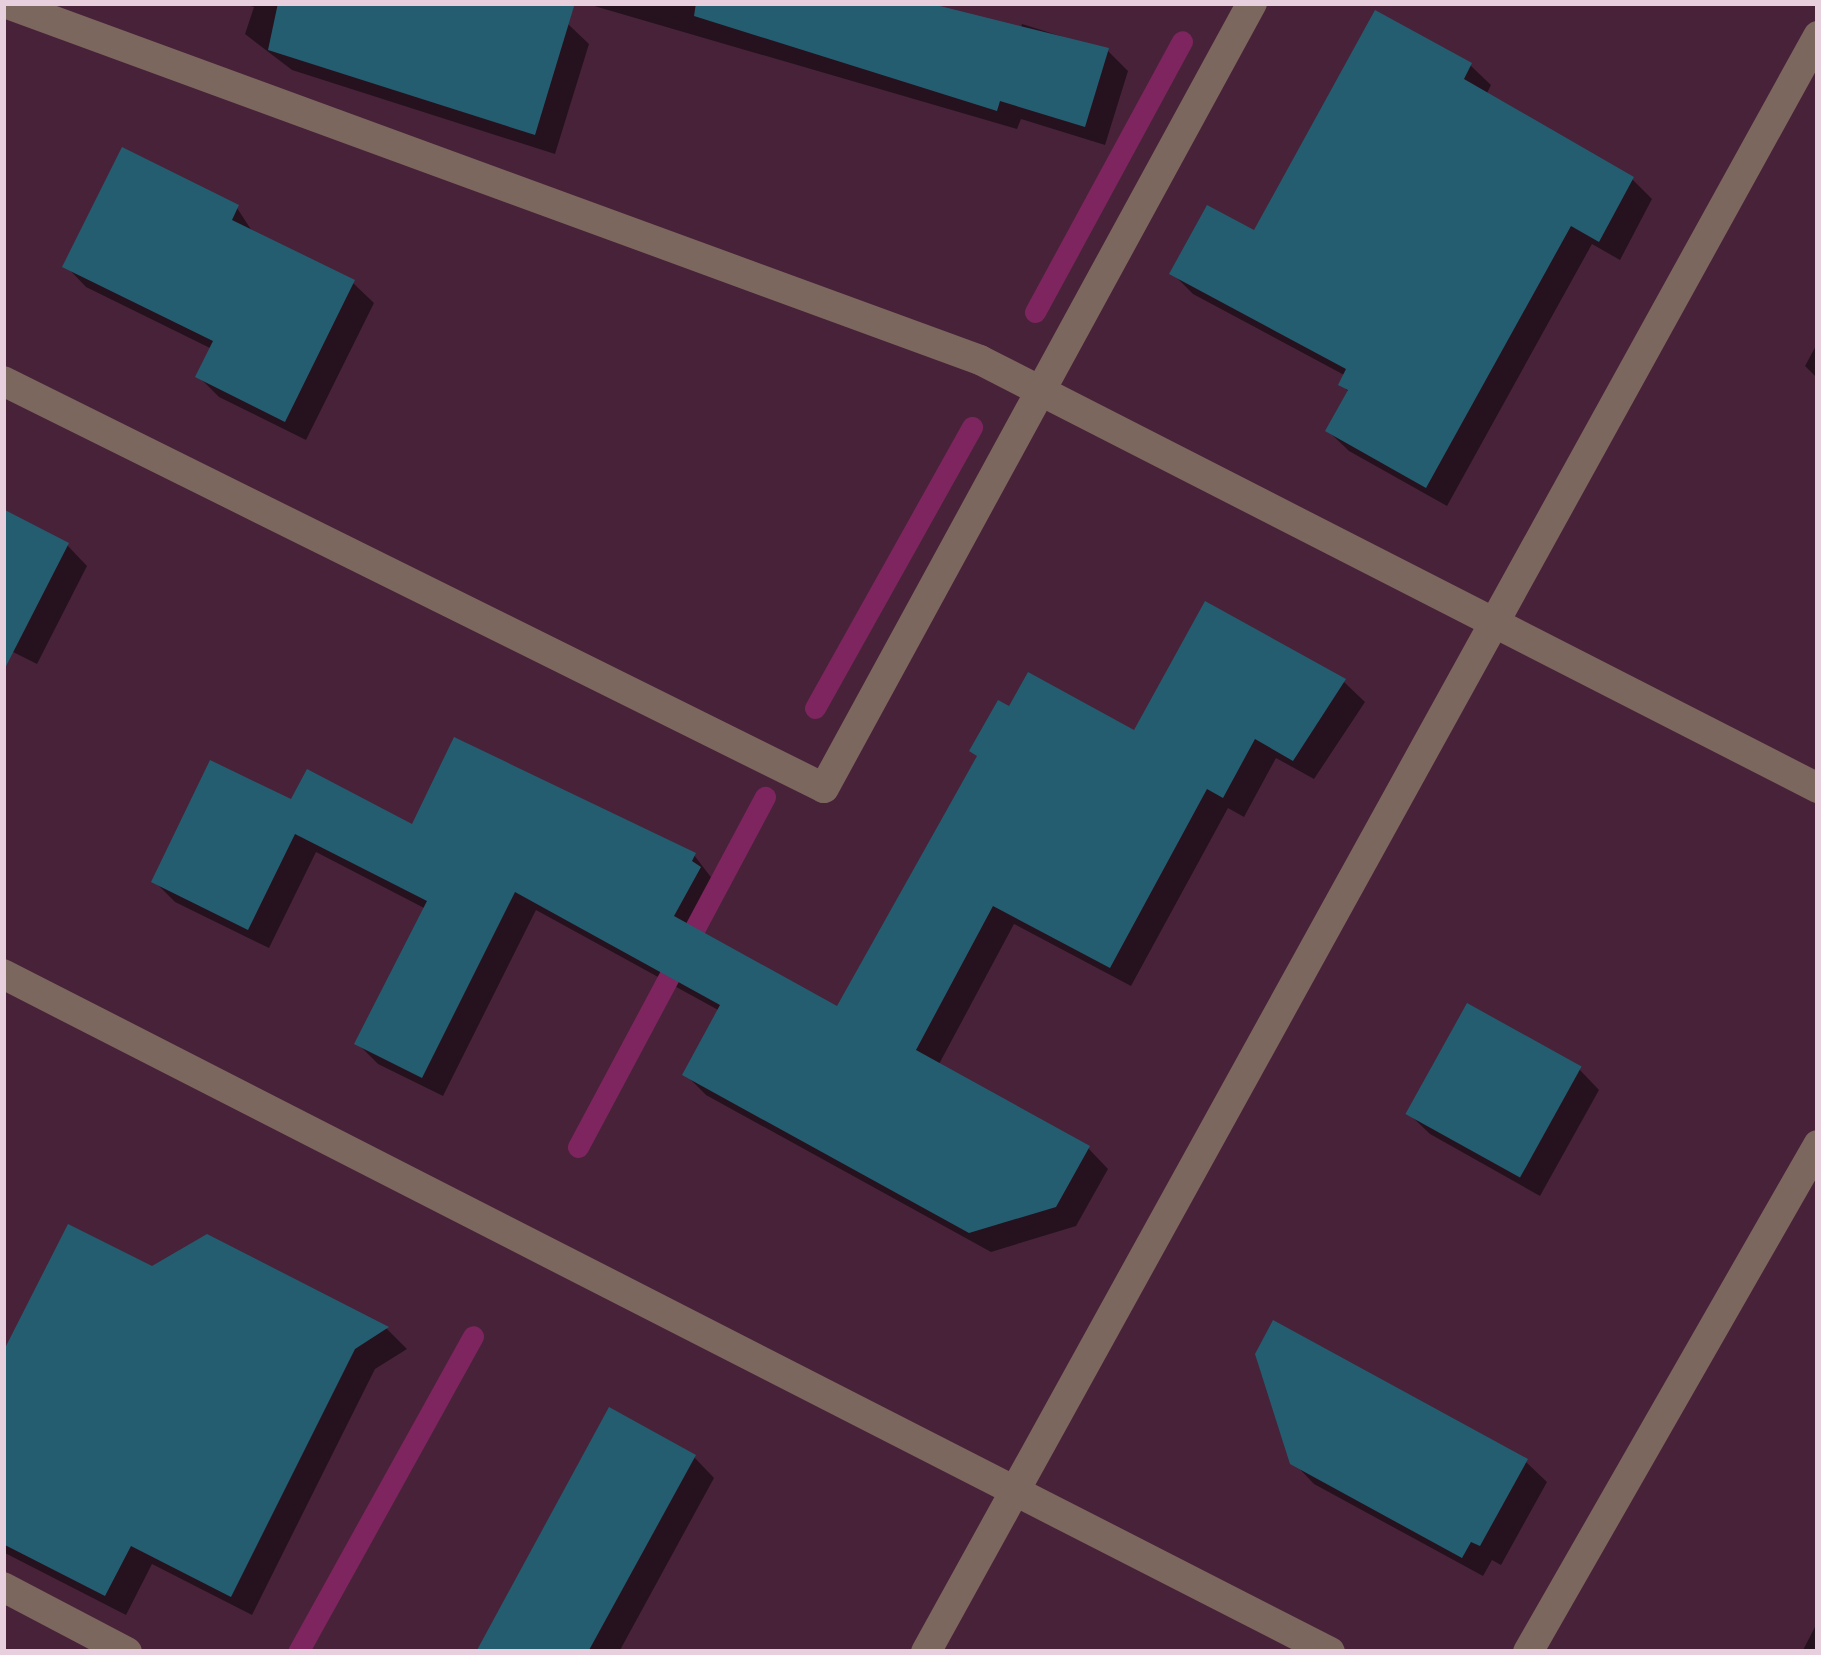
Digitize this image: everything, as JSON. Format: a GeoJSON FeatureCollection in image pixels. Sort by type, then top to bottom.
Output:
{"type":"FeatureCollection","features":[{"type":"Feature","properties":{"kind":"street"},"geometry":{"type":"LineString","coordinates":[[5,3],[980,360],[1501,621],[1818,788]]}},
{"type":"Feature","properties":{"kind":"street"},"geometry":{"type":"LineString","coordinates":[[3,381],[824,788],[1252,3]]}},
{"type":"Feature","properties":{"kind":"street"},"geometry":{"type":"LineString","coordinates":[[926,1652],[1501,621],[1818,36]]}},
{"type":"Feature","properties":{"kind":"street"},"geometry":{"type":"LineString","coordinates":[[3,974],[1017,1486],[1330,1652]]}},
{"type":"Feature","properties":{"kind":"street"},"geometry":{"type":"LineString","coordinates":[[1528,1652],[1818,1145]]}},
{"type":"Feature","properties":{"kind":"street"},"geometry":{"type":"LineString","coordinates":[[3,1587],[128,1652]]}},
{"type":"Feature","properties":{"kind":"building"},"geometry":{"type":"Polygon","coordinates":[[[278,3],[575,3],[535,135],[268,50],[278,3]]]}},
{"type":"Feature","properties":{"kind":"building"},"geometry":{"type":"Polygon","coordinates":[[[696,3],[928,3],[1109,48],[1085,127],[1000,101],[997,111],[694,16],[696,3]]]}},
{"type":"Feature","properties":{"kind":"building"},"geometry":{"type":"Polygon","coordinates":[[[1375,10],[1472,63],[1464,79],[1634,177],[1599,242],[1571,226],[1426,488],[1325,431],[1348,390],[1338,385],[1346,369],[1169,274],[1207,205],[1254,230],[1375,10]]]}},
{"type":"Feature","properties":{"kind":"building"},"geometry":{"type":"Polygon","coordinates":[[[122,147],[239,205],[232,220],[355,280],[285,422],[195,377],[213,341],[62,267],[122,147]]]}},
{"type":"Feature","properties":{"kind":"building"},"geometry":{"type":"Polygon","coordinates":[[[3,509],[69,543],[3,672],[3,509]]]}},
{"type":"Feature","properties":{"kind":"building"},"geometry":{"type":"Polygon","coordinates":[[[1205,601],[1346,679],[1293,761],[1255,739],[1223,798],[1207,789],[1110,968],[993,906],[916,1050],[1090,1146],[1056,1207],[969,1233],[682,1075],[720,1005],[515,892],[422,1078],[354,1044],[427,901],[295,834],[248,930],[151,882],[210,760],[291,799],[307,769],[412,824],[454,737],[696,853],[692,861],[701,867],[674,916],[837,1006],[977,756],[969,751],[998,700],[1009,706],[1028,672],[1134,730],[1205,601]]]}},
{"type":"Feature","properties":{"kind":"building"},"geometry":{"type":"Polygon","coordinates":[[[1467,1003],[1582,1067],[1520,1178],[1405,1114],[1467,1003]]]}},
{"type":"Feature","properties":{"kind":"building"},"geometry":{"type":"Polygon","coordinates":[[[68,1224],[152,1266],[207,1234],[389,1327],[355,1349],[231,1597],[131,1546],[105,1596],[3,1544],[3,1352],[68,1224]]]}},
{"type":"Feature","properties":{"kind":"building"},"geometry":{"type":"Polygon","coordinates":[[[1273,1320],[1528,1459],[1480,1546],[1471,1542],[1462,1558],[1290,1464],[1255,1354],[1273,1320]]]}},
{"type":"Feature","properties":{"kind":"building"},"geometry":{"type":"Polygon","coordinates":[[[609,1407],[696,1455],[588,1652],[476,1652],[609,1407]]]}},
{"type":"Feature","properties":{"kind":"waterway"},"geometry":{"type":"LineString","coordinates":[[1035,312],[1182,41]]}},
{"type":"Feature","properties":{"kind":"waterway"},"geometry":{"type":"LineString","coordinates":[[815,708],[972,427]]}},
{"type":"Feature","properties":{"kind":"waterway"},"geometry":{"type":"LineString","coordinates":[[578,1147],[765,797]]}},
{"type":"Feature","properties":{"kind":"waterway"},"geometry":{"type":"LineString","coordinates":[[298,1652],[473,1336]]}}]}
